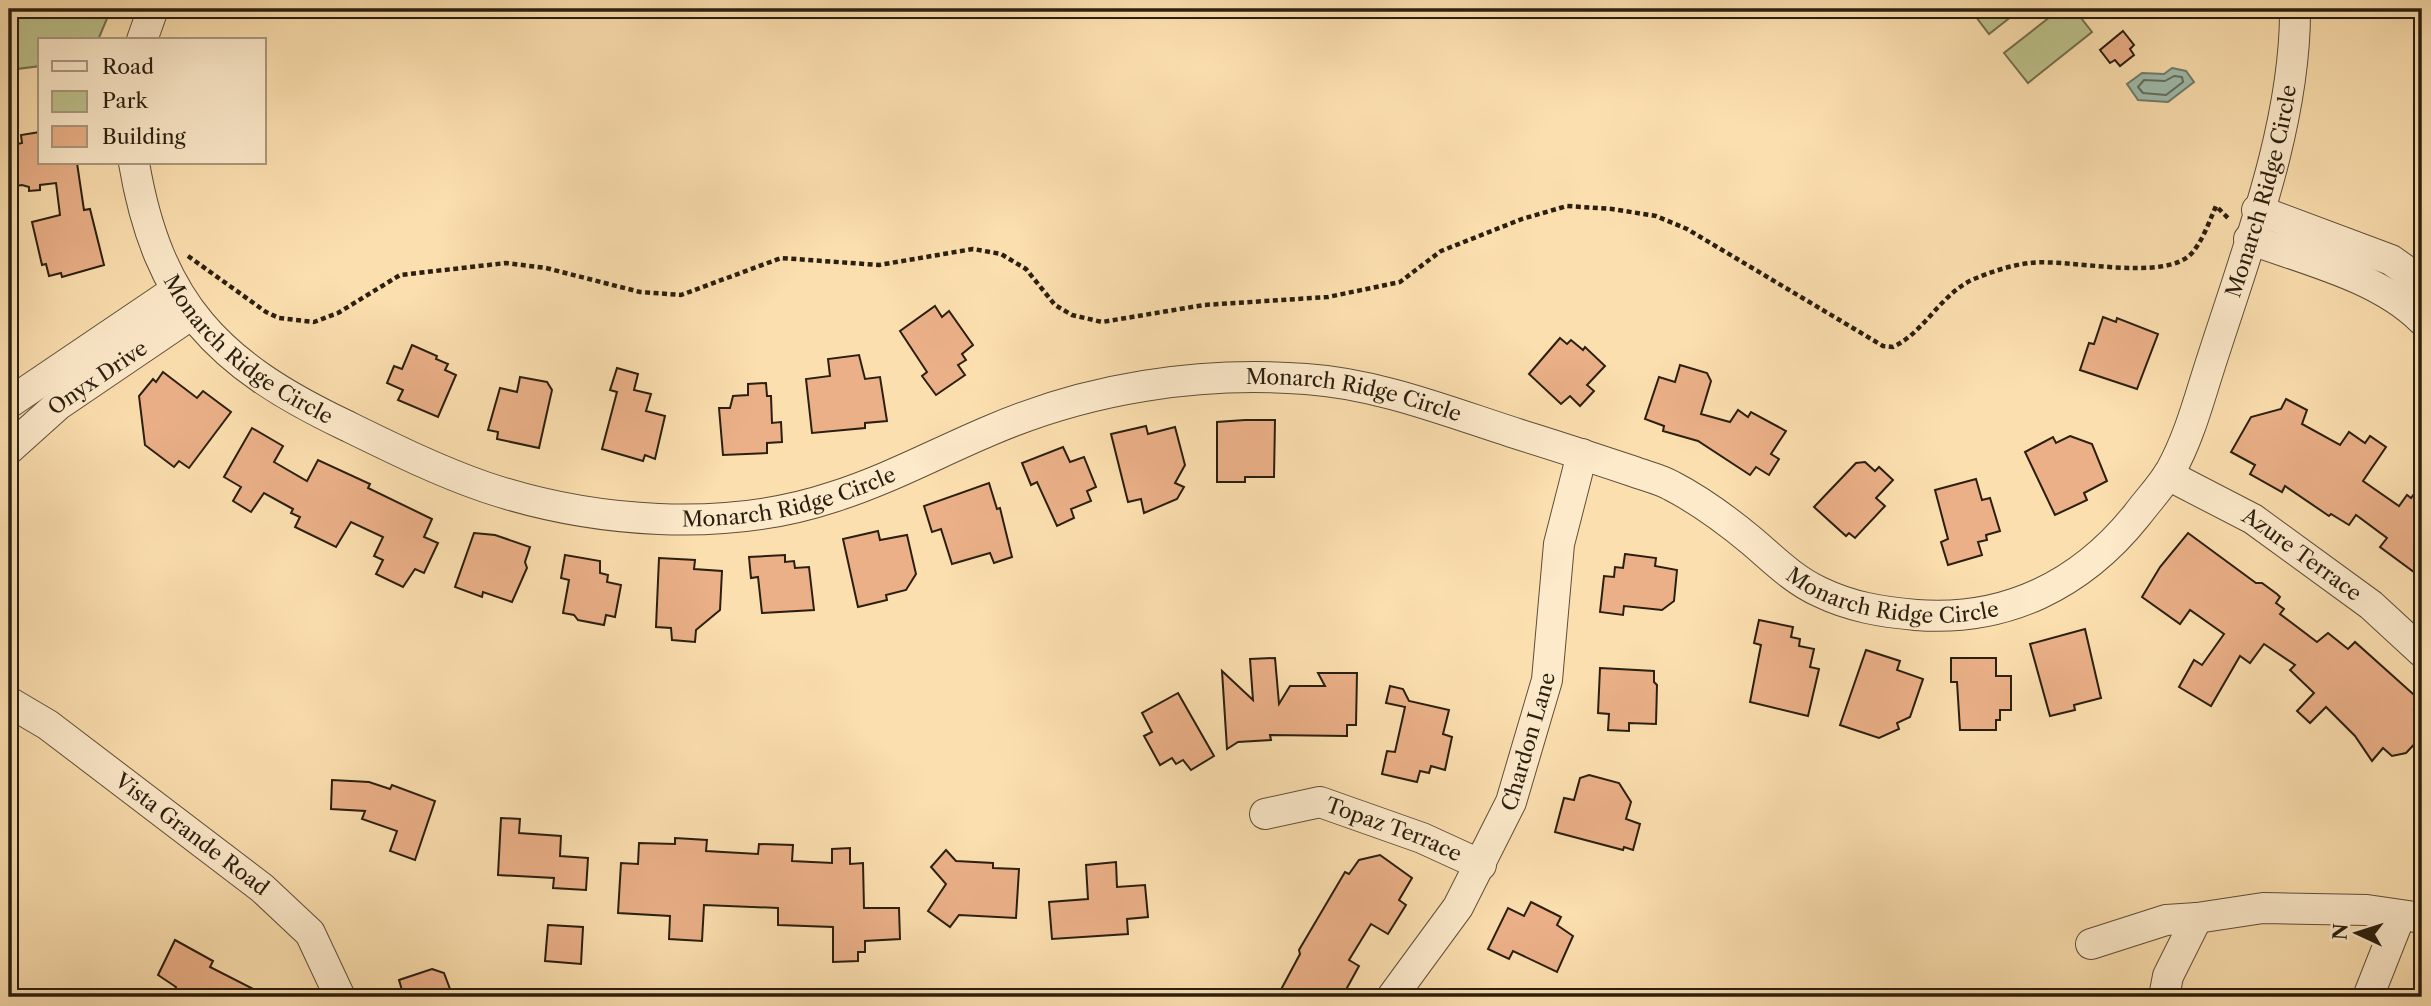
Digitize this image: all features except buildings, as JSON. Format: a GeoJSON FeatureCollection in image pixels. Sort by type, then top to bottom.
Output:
{"type":"FeatureCollection","features":[{"type":"Feature","properties":{"kind":"street"},"geometry":{"type":"LineString","coordinates":[[143,38],[153,9]]}},
{"type":"Feature","properties":{"kind":"street","name":"Monarch Ridge Circle"},"geometry":{"type":"LineString","coordinates":[[134,164],[156,248],[184,302],[215,341],[285,396],[447,473],[521,498],[619,515],[704,518],[755,513],[830,499],[1038,413],[1115,390],[1182,380],[1306,379],[1367,388],[1582,454],[1670,485],[1751,541],[1788,573],[1831,597],[1872,610],[1933,616],[2004,608],[2039,595],[2074,576],[2116,541],[2168,475],[2192,426],[2284,116],[2295,9]]}},
{"type":"Feature","properties":{"kind":"street"},"geometry":{"type":"LineString","coordinates":[[2257,210],[2391,260],[2422,282]]}},
{"type":"Feature","properties":{"kind":"street"},"geometry":{"type":"LineString","coordinates":[[2249,239],[2354,278],[2406,304],[2422,320]]}},
{"type":"Feature","properties":{"kind":"street","name":"Onyx Drive"},"geometry":{"type":"LineString","coordinates":[[9,403],[184,302]]}},
{"type":"Feature","properties":{"kind":"street","name":"Onyx Drive"},"geometry":{"type":"LineString","coordinates":[[9,449],[58,405],[184,302]]}},
{"type":"Feature","properties":{"kind":"street","name":"Chardon Lane"},"geometry":{"type":"LineString","coordinates":[[1392,997],[1458,906],[1511,802],[1538,721],[1547,680],[1559,544],[1582,454]]}},
{"type":"Feature","properties":{"kind":"street","name":"Azure Terrace"},"geometry":{"type":"LineString","coordinates":[[2168,475],[2253,519],[2371,605],[2422,652]]}},
{"type":"Feature","properties":{"kind":"street","name":"Vista Grande Road"},"geometry":{"type":"LineString","coordinates":[[9,702],[48,725],[262,888],[310,933],[340,997]]}},
{"type":"Feature","properties":{"kind":"street","name":"Topaz Terrace"},"geometry":{"type":"LineString","coordinates":[[1265,814],[1320,802],[1422,838],[1481,865]]}},
{"type":"Feature","properties":{"kind":"street"},"geometry":{"type":"LineString","coordinates":[[2091,944],[2166,920],[2263,908],[2367,910],[2411,917],[2368,997]]}},
{"type":"Feature","properties":{"kind":"street"},"geometry":{"type":"LineString","coordinates":[[2164,997],[2168,976],[2197,918]]}},
{"type":"Feature","properties":{"kind":"path"},"geometry":{"type":"LineString","coordinates":[[156,248],[193,257],[266,312],[279,318],[314,322],[338,313],[400,275],[426,271],[506,263],[546,268],[640,292],[681,295],[781,258],[879,265],[985,249],[1026,269],[1055,305],[1072,315],[1102,322],[1204,305],[1328,297],[1400,282],[1441,251],[1522,219],[1567,206],[1656,216],[1687,229],[1883,346],[1893,347],[1911,334],[1950,292],[1993,272],[2031,263],[2126,269],[2177,263],[2191,254],[2205,232],[2216,206],[2249,239]]}},
{"type":"Feature","properties":{"kind":"green space"},"geometry":{"type":"Polygon","coordinates":[[[9,9],[111,9],[99,38],[38,38],[38,66],[9,70],[9,9]]]}},
{"type":"Feature","properties":{"kind":"green space"},"geometry":{"type":"Polygon","coordinates":[[[1970,9],[2021,9],[1989,34],[1970,9]]]}},
{"type":"Feature","properties":{"kind":"green space"},"geometry":{"type":"Polygon","coordinates":[[[2060,9],[2074,9],[2092,32],[2028,83],[2004,53],[2060,9]]]}},
{"type":"Feature","properties":{"kind":"water"},"geometry":{"type":"Polygon","coordinates":[[[2172,68],[2186,71],[2194,82],[2168,102],[2138,100],[2127,84],[2142,73],[2164,74],[2172,68]]]}}]}
